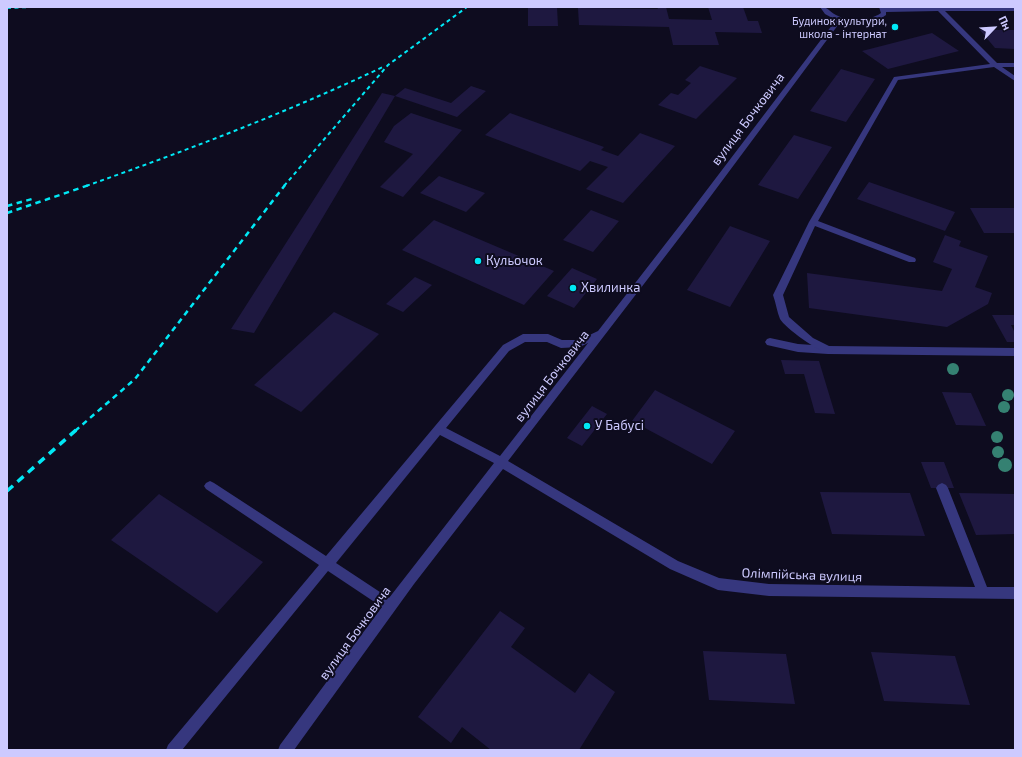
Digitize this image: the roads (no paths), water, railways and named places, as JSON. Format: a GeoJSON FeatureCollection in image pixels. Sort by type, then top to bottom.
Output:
{"type":"FeatureCollection","features":[{"type":"Feature","properties":{"kind":"street"},"geometry":{"type":"LineString","coordinates":[[823,7],[831,15],[840,19],[858,22],[881,18],[884,14],[883,9],[1015,9]]}},
{"type":"Feature","properties":{"kind":"street"},"geometry":{"type":"LineString","coordinates":[[939,10],[995,65],[1015,80]]}},
{"type":"Feature","properties":{"kind":"street","name":"вулиця Бочковича"},"geometry":{"type":"LineString","coordinates":[[285,750],[391,606],[840,19]]}},
{"type":"Feature","properties":{"kind":"street"},"geometry":{"type":"LineString","coordinates":[[828,350],[810,340],[785,319],[778,295],[813,222],[896,78],[995,65],[1015,64]]}},
{"type":"Feature","properties":{"kind":"street"},"geometry":{"type":"LineString","coordinates":[[813,222],[912,260]]}},
{"type":"Feature","properties":{"kind":"street"},"geometry":{"type":"LineString","coordinates":[[173,750],[329,564],[506,348],[524,338],[548,338],[561,344],[580,343],[602,332]]}},
{"type":"Feature","properties":{"kind":"street"},"geometry":{"type":"LineString","coordinates":[[770,342],[798,348],[828,350],[1015,352]]}},
{"type":"Feature","properties":{"kind":"street","name":"Олімпійська вулиця"},"geometry":{"type":"LineString","coordinates":[[439,429],[501,462],[674,565],[718,584],[769,590],[1015,593]]}},
{"type":"Feature","properties":{"kind":"street"},"geometry":{"type":"LineString","coordinates":[[210,486],[391,606]]}},
{"type":"Feature","properties":{"kind":"street"},"geometry":{"type":"LineString","coordinates":[[942,488],[983,592]]}},
{"type":"Feature","properties":{"kind":"railway"},"geometry":{"type":"LineString","coordinates":[[7,8],[31,7]]}},
{"type":"Feature","properties":{"kind":"railway"},"geometry":{"type":"LineString","coordinates":[[284,186],[388,65],[467,7]]}},
{"type":"Feature","properties":{"kind":"railway"},"geometry":{"type":"LineString","coordinates":[[86,186],[237,130],[312,99],[385,66]]}},
{"type":"Feature","properties":{"kind":"railway"},"geometry":{"type":"LineString","coordinates":[[7,213],[89,185]]}},
{"type":"Feature","properties":{"kind":"railway"},"geometry":{"type":"LineString","coordinates":[[75,431],[135,379],[285,185]]}},
{"type":"Feature","properties":{"kind":"railway"},"geometry":{"type":"LineString","coordinates":[[7,206],[32,199]]}},
{"type":"Feature","properties":{"kind":"railway"},"geometry":{"type":"LineString","coordinates":[[7,491],[76,430]]}},
{"type":"Feature","properties":{"kind":"place","name":"Будинок культури, школа - інтернат"},"geometry":{"type":"Point","coordinates":[895,27]}},
{"type":"Feature","properties":{"kind":"place","name":"Кульочок"},"geometry":{"type":"Point","coordinates":[478,261]}},
{"type":"Feature","properties":{"kind":"place","name":"Хвилинка"},"geometry":{"type":"Point","coordinates":[573,288]}},
{"type":"Feature","properties":{"kind":"place","name":"У Бабусі"},"geometry":{"type":"Point","coordinates":[587,426]}}]}
